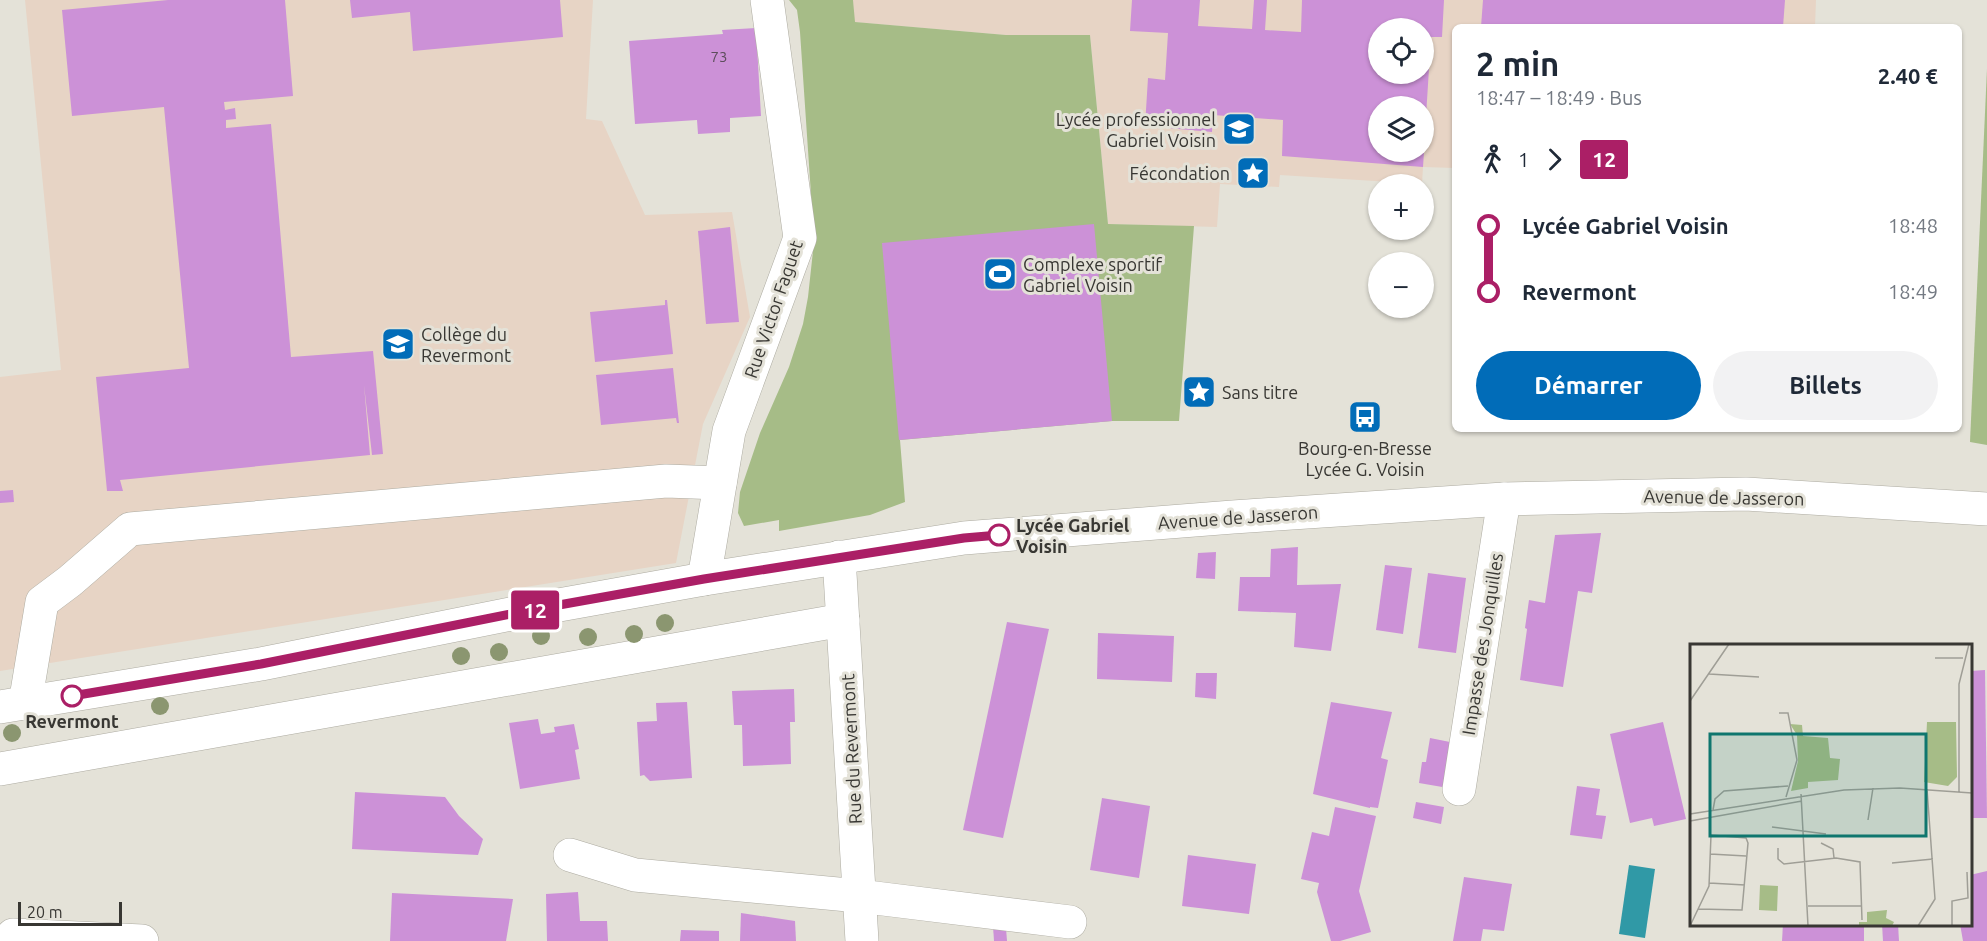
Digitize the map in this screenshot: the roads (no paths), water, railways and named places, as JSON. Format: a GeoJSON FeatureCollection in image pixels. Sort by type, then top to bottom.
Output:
{"type":"FeatureCollection","features":[{"type":"Feature","properties":{"kind":"main road","name":"Rue Victor Faguet"},"geometry":{"type":"LineString","coordinates":[[704,579],[729,431],[800,238],[767,0]]}},
{"type":"Feature","properties":{"kind":"main road"},"geometry":{"type":"LineString","coordinates":[[12,705],[42,602],[130,529],[654,482],[720,483]]}},
{"type":"Feature","properties":{"kind":"main road","name":"Avenue de Jasseron"},"geometry":{"type":"LineString","coordinates":[[12,705],[261,664],[531,610],[704,579],[964,538],[1504,499],[1746,494],[1987,509]]}},
{"type":"Feature","properties":{"kind":"main road","name":"Impasse des Jonquilles"},"geometry":{"type":"LineString","coordinates":[[1459,789],[1504,499]]}},
{"type":"Feature","properties":{"kind":"main road","name":"Rue du Revermont"},"geometry":{"type":"LineString","coordinates":[[839,557],[862,941]]}},
{"type":"Feature","properties":{"kind":"main road"},"geometry":{"type":"LineString","coordinates":[[0,770],[843,620]]}},
{"type":"Feature","properties":{"kind":"main road"},"geometry":{"type":"LineString","coordinates":[[570,855],[635,875],[860,896],[1070,922]]}},
{"type":"Feature","properties":{"kind":"main road"},"geometry":{"type":"LineString","coordinates":[[12,941],[13,935],[142,941]]}},
{"type":"Feature","properties":{"kind":"water"},"geometry":{"type":"Polygon","coordinates":[[[1629,865],[1655,869],[1645,938],[1619,934],[1629,865]]]}},
{"type":"Feature","properties":{"kind":"place","name":"Lycée professionnel Gabriel Voisin"},"geometry":{"type":"Point","coordinates":[1239,129]}},
{"type":"Feature","properties":{"kind":"place","name":"Fécondation"},"geometry":{"type":"Point","coordinates":[1253,173]}},
{"type":"Feature","properties":{"kind":"place","name":"Complexe sportif Gabriel Voisin"},"geometry":{"type":"Point","coordinates":[1000,274]}},
{"type":"Feature","properties":{"kind":"place","name":"Collège du Revermont"},"geometry":{"type":"Point","coordinates":[398,344]}},
{"type":"Feature","properties":{"kind":"place","name":"Sans titre"},"geometry":{"type":"Point","coordinates":[1199,392]}},
{"type":"Feature","properties":{"kind":"place","name":"Bourg-en-Bresse Lycée G. Voisin"},"geometry":{"type":"Point","coordinates":[1365,417]}},
{"type":"Feature","properties":{"kind":"place","name":"Lycée Gabriel Voisin"},"geometry":{"type":"Point","coordinates":[999,535]}},
{"type":"Feature","properties":{"kind":"place","name":"Revermont"},"geometry":{"type":"Point","coordinates":[72,696]}}]}
